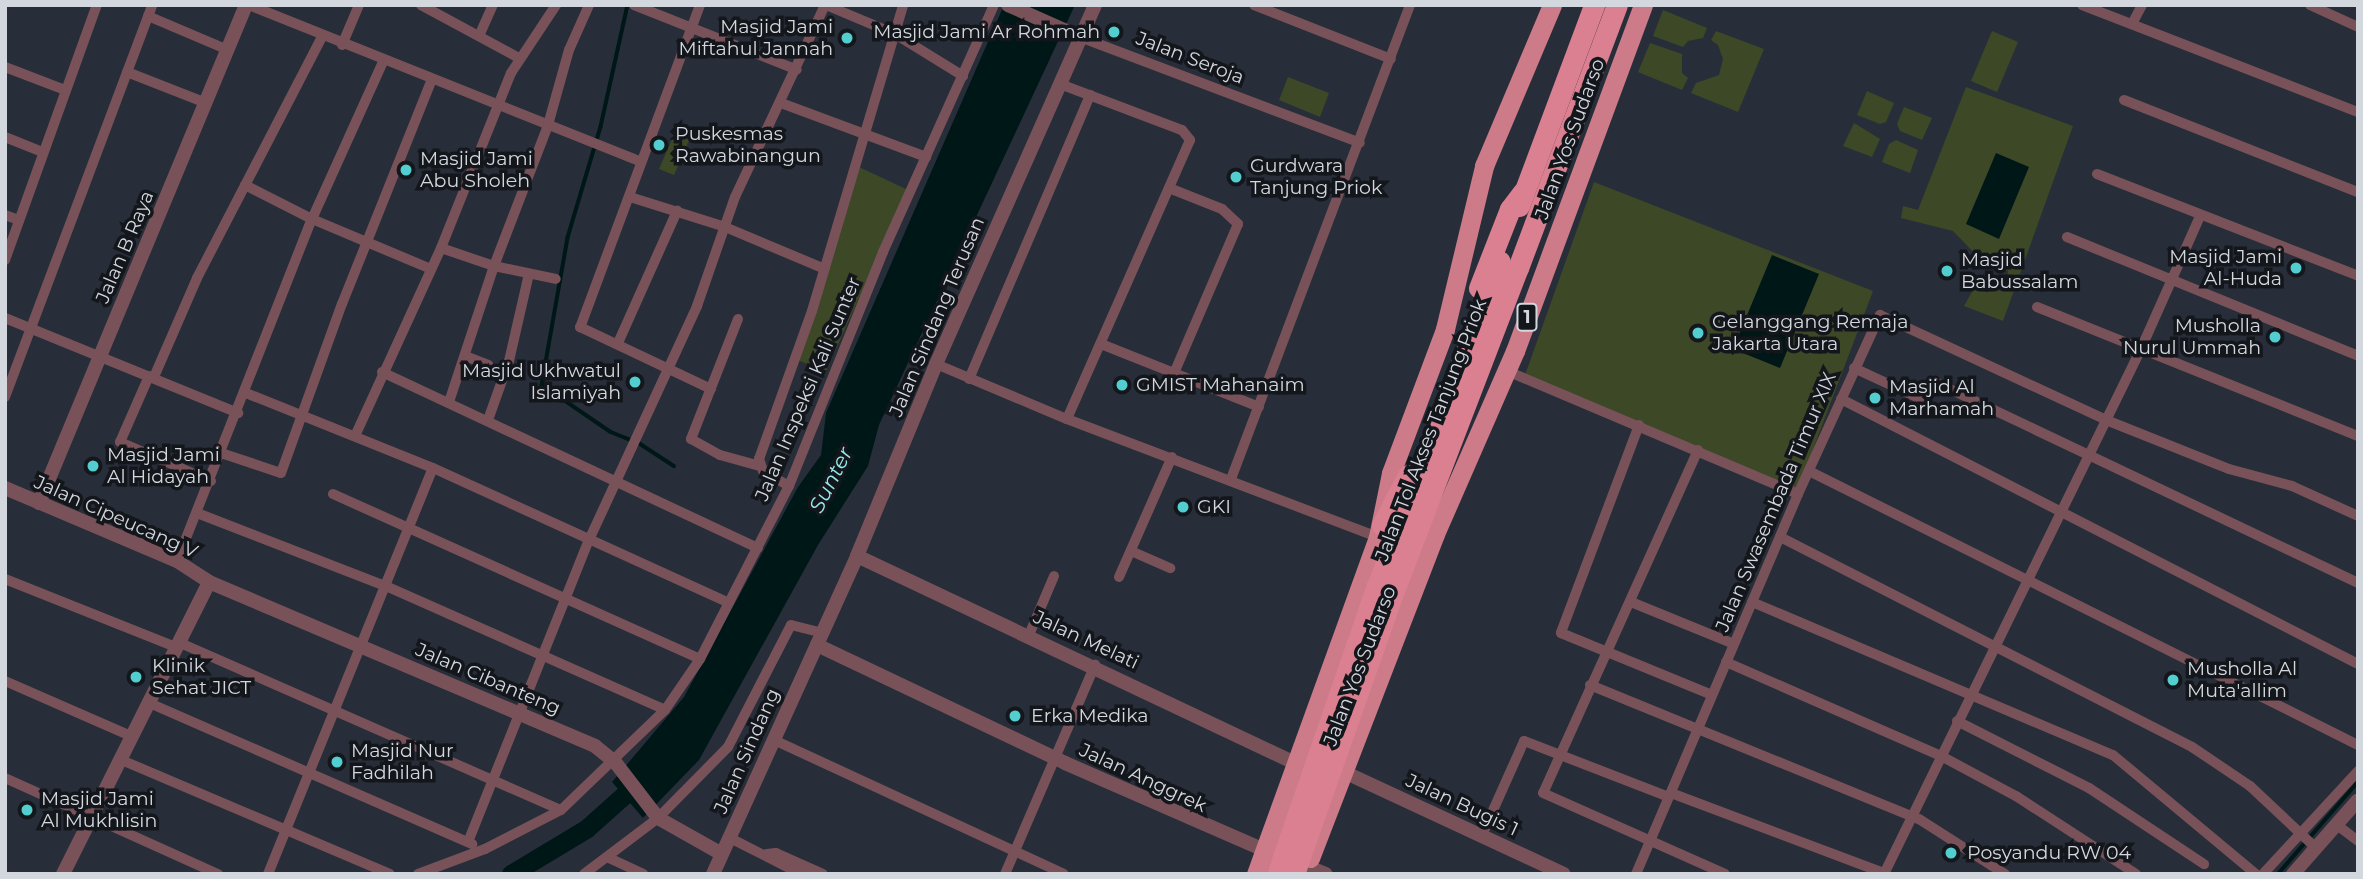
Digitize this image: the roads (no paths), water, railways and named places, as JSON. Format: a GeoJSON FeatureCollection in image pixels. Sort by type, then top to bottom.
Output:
{"type":"FeatureCollection","features":[{"type":"Feature","properties":{"kind":"highway","name":"Jalan Yos Sudarso"},"geometry":{"type":"LineString","coordinates":[[1256,874],[1380,531],[1391,473],[1446,329],[1484,166],[1552,5]]}},
{"type":"Feature","properties":{"kind":"highway","name":"Jalan Tol Akses Tanjung Priok"},"geometry":{"type":"LineString","coordinates":[[1308,872],[1390,601],[1503,262],[1523,192],[1594,5]]}},
{"type":"Feature","properties":{"kind":"highway","name":"Jalan Tol Akses Tanjung Priok"},"geometry":{"type":"LineString","coordinates":[[1277,874],[1381,575],[1503,262],[1617,5]]}},
{"type":"Feature","properties":{"kind":"highway","name":"Jalan Yos Sudarso"},"geometry":{"type":"LineString","coordinates":[[1308,872],[1400,625],[1507,371],[1643,5]]}},
{"type":"Feature","properties":{"kind":"highway"},"geometry":{"type":"LineString","coordinates":[[1380,531],[1399,498],[1438,394],[1503,262]]}},
{"type":"Feature","properties":{"kind":"highway"},"geometry":{"type":"LineString","coordinates":[[1354,603],[1358,616],[1374,629],[1400,625]]}},
{"type":"Feature","properties":{"kind":"highway"},"geometry":{"type":"LineString","coordinates":[[1339,648],[1355,644],[1370,648],[1384,667]]}},
{"type":"Feature","properties":{"kind":"street"},"geometry":{"type":"LineString","coordinates":[[5,260],[97,5]]}},
{"type":"Feature","properties":{"kind":"street"},"geometry":{"type":"LineString","coordinates":[[248,5],[383,62],[641,162]]}},
{"type":"Feature","properties":{"kind":"street","name":"Jalan B Raya"},"geometry":{"type":"LineString","coordinates":[[39,503],[248,5]]}},
{"type":"Feature","properties":{"kind":"street"},"geometry":{"type":"LineString","coordinates":[[342,45],[359,5]]}},
{"type":"Feature","properties":{"kind":"street"},"geometry":{"type":"LineString","coordinates":[[421,5],[519,58]]}},
{"type":"Feature","properties":{"kind":"street"},"geometry":{"type":"LineString","coordinates":[[480,36],[494,5]]}},
{"type":"Feature","properties":{"kind":"street"},"geometry":{"type":"LineString","coordinates":[[355,436],[441,248],[519,58],[556,5]]}},
{"type":"Feature","properties":{"kind":"street"},"geometry":{"type":"LineString","coordinates":[[449,402],[494,266],[548,125],[561,73],[589,5]]}},
{"type":"Feature","properties":{"kind":"street"},"geometry":{"type":"LineString","coordinates":[[634,5],[691,25],[797,70]]}},
{"type":"Feature","properties":{"kind":"street"},"geometry":{"type":"LineString","coordinates":[[700,5],[580,327],[669,366],[711,389]]}},
{"type":"Feature","properties":{"kind":"street"},"geometry":{"type":"LineString","coordinates":[[468,842],[589,540],[619,482],[725,227],[825,5],[895,34],[963,76]]}},
{"type":"Feature","properties":{"kind":"street"},"geometry":{"type":"LineString","coordinates":[[760,466],[825,269],[903,5]]}},
{"type":"Feature","properties":{"kind":"street","name":"Jalan Inspeksi Kali Sunter"},"geometry":{"type":"LineString","coordinates":[[418,874],[485,849],[561,810],[616,764],[665,710],[700,659],[789,485],[926,158],[994,5]]}},
{"type":"Feature","properties":{"kind":"street","name":"Jalan Seroja"},"geometry":{"type":"LineString","coordinates":[[1008,5],[1074,35],[1360,144]]}},
{"type":"Feature","properties":{"kind":"street","name":"Jalan Sindang Terusan"},"geometry":{"type":"LineString","coordinates":[[820,639],[936,364],[1060,84],[1074,35],[1095,5]]}},
{"type":"Feature","properties":{"kind":"street"},"geometry":{"type":"LineString","coordinates":[[1254,5],[1391,59]]}},
{"type":"Feature","properties":{"kind":"street"},"geometry":{"type":"LineString","coordinates":[[1231,479],[1360,144],[1410,5]]}},
{"type":"Feature","properties":{"kind":"street"},"geometry":{"type":"LineString","coordinates":[[2082,5],[2358,112]]}},
{"type":"Feature","properties":{"kind":"street"},"geometry":{"type":"LineString","coordinates":[[2132,24],[2142,5]]}},
{"type":"Feature","properties":{"kind":"street"},"geometry":{"type":"LineString","coordinates":[[2310,5],[2358,27]]}},
{"type":"Feature","properties":{"kind":"street"},"geometry":{"type":"LineString","coordinates":[[5,397],[150,11],[228,50]]}},
{"type":"Feature","properties":{"kind":"street"},"geometry":{"type":"LineString","coordinates":[[211,481],[120,442],[245,185],[322,37]]}},
{"type":"Feature","properties":{"kind":"street"},"geometry":{"type":"LineString","coordinates":[[177,561],[246,393],[312,219],[383,62]]}},
{"type":"Feature","properties":{"kind":"street"},"geometry":{"type":"LineString","coordinates":[[5,67],[65,90]]}},
{"type":"Feature","properties":{"kind":"street"},"geometry":{"type":"LineString","coordinates":[[127,72],[206,103]]}},
{"type":"Feature","properties":{"kind":"street"},"geometry":{"type":"LineString","coordinates":[[221,453],[280,475],[366,243],[432,79]]}},
{"type":"Feature","properties":{"kind":"street"},"geometry":{"type":"LineString","coordinates":[[1060,84],[1189,136],[1169,188],[1067,419]]}},
{"type":"Feature","properties":{"kind":"street"},"geometry":{"type":"LineString","coordinates":[[969,379],[1090,95]]}},
{"type":"Feature","properties":{"kind":"street"},"geometry":{"type":"LineString","coordinates":[[2124,100],[2358,191]]}},
{"type":"Feature","properties":{"kind":"street"},"geometry":{"type":"LineString","coordinates":[[781,103],[926,158]]}},
{"type":"Feature","properties":{"kind":"street"},"geometry":{"type":"LineString","coordinates":[[5,137],[42,152]]}},
{"type":"Feature","properties":{"kind":"street"},"geometry":{"type":"LineString","coordinates":[[2097,174],[2358,276]]}},
{"type":"Feature","properties":{"kind":"street"},"geometry":{"type":"LineString","coordinates":[[245,185],[312,219],[431,269]]}},
{"type":"Feature","properties":{"kind":"street"},"geometry":{"type":"LineString","coordinates":[[1169,188],[1222,209],[1238,224],[1174,373]]}},
{"type":"Feature","properties":{"kind":"street"},"geometry":{"type":"LineString","coordinates":[[630,197],[725,227],[825,269]]}},
{"type":"Feature","properties":{"kind":"street"},"geometry":{"type":"LineString","coordinates":[[618,343],[677,211]]}},
{"type":"Feature","properties":{"kind":"street"},"geometry":{"type":"LineString","coordinates":[[5,215],[19,220]]}},
{"type":"Feature","properties":{"kind":"street"},"geometry":{"type":"LineString","coordinates":[[1482,835],[1524,741],[1884,874],[1994,642],[2140,351],[2200,216]]}},
{"type":"Feature","properties":{"kind":"street"},"geometry":{"type":"LineString","coordinates":[[2067,237],[2358,356]]}},
{"type":"Feature","properties":{"kind":"street"},"geometry":{"type":"LineString","coordinates":[[441,248],[494,266],[556,279]]}},
{"type":"Feature","properties":{"kind":"street"},"geometry":{"type":"LineString","coordinates":[[488,420],[509,361],[529,274]]}},
{"type":"Feature","properties":{"kind":"street"},"geometry":{"type":"LineString","coordinates":[[2037,307],[2140,351],[2358,436]]}},
{"type":"Feature","properties":{"kind":"street","name":"Jalan Swasembada Timur XIX"},"geometry":{"type":"LineString","coordinates":[[1636,874],[1875,320],[1886,315],[2106,420],[2229,469],[2292,486],[2358,516]]}},
{"type":"Feature","properties":{"kind":"street"},"geometry":{"type":"LineString","coordinates":[[5,318],[238,413]]}},
{"type":"Feature","properties":{"kind":"street"},"geometry":{"type":"LineString","coordinates":[[738,319],[693,443],[760,466],[789,485]]}},
{"type":"Feature","properties":{"kind":"street"},"geometry":{"type":"LineString","coordinates":[[1101,344],[1259,407]]}},
{"type":"Feature","properties":{"kind":"street"},"geometry":{"type":"LineString","coordinates":[[465,356],[488,365]]}},
{"type":"Feature","properties":{"kind":"street"},"geometry":{"type":"LineString","coordinates":[[936,364],[1067,419],[1380,531]]}},
{"type":"Feature","properties":{"kind":"street"},"geometry":{"type":"LineString","coordinates":[[1854,368],[1923,400],[1937,383],[2358,583]]}},
{"type":"Feature","properties":{"kind":"street"},"geometry":{"type":"LineString","coordinates":[[1507,371],[1798,494]]}},
{"type":"Feature","properties":{"kind":"street"},"geometry":{"type":"LineString","coordinates":[[382,372],[758,548]]}},
{"type":"Feature","properties":{"kind":"street"},"geometry":{"type":"LineString","coordinates":[[246,393],[433,468],[729,603]]}},
{"type":"Feature","properties":{"kind":"street"},"geometry":{"type":"LineString","coordinates":[[1841,399],[2358,664]]}},
{"type":"Feature","properties":{"kind":"street"},"geometry":{"type":"LineString","coordinates":[[1639,425],[1561,630],[1606,652],[1712,695]]}},
{"type":"Feature","properties":{"kind":"street"},"geometry":{"type":"LineString","coordinates":[[1698,450],[1631,602],[1559,752],[1543,794],[1725,874]]}},
{"type":"Feature","properties":{"kind":"street"},"geometry":{"type":"LineString","coordinates":[[1119,577],[1172,457]]}},
{"type":"Feature","properties":{"kind":"street"},"geometry":{"type":"LineString","coordinates":[[268,874],[334,709],[411,529],[433,468]]}},
{"type":"Feature","properties":{"kind":"street"},"geometry":{"type":"LineString","coordinates":[[1809,471],[2027,577],[2358,745]]}},
{"type":"Feature","properties":{"kind":"street","name":"Jalan Cipeucang V"},"geometry":{"type":"LineString","coordinates":[[5,488],[177,561],[209,582]]}},
{"type":"Feature","properties":{"kind":"street"},"geometry":{"type":"LineString","coordinates":[[333,495],[700,659]]}},
{"type":"Feature","properties":{"kind":"street"},"geometry":{"type":"LineString","coordinates":[[197,513],[387,587],[665,710]]}},
{"type":"Feature","properties":{"kind":"street"},"geometry":{"type":"LineString","coordinates":[[1780,537],[1994,642],[2192,747],[2249,786],[2315,847]]}},
{"type":"Feature","properties":{"kind":"street"},"geometry":{"type":"LineString","coordinates":[[1131,551],[1170,568]]}},
{"type":"Feature","properties":{"kind":"street","name":"Jalan Melati"},"geometry":{"type":"LineString","coordinates":[[857,556],[1095,665],[1297,764]]}},
{"type":"Feature","properties":{"kind":"street"},"geometry":{"type":"LineString","coordinates":[[1028,635],[1054,576]]}},
{"type":"Feature","properties":{"kind":"street"},"geometry":{"type":"LineString","coordinates":[[5,579],[334,709],[561,810]]}},
{"type":"Feature","properties":{"kind":"street"},"geometry":{"type":"LineString","coordinates":[[63,874],[209,582]]}},
{"type":"Feature","properties":{"kind":"street","name":"Jalan Cibanteng"},"geometry":{"type":"LineString","coordinates":[[209,582],[595,746],[616,764],[655,814],[722,854]]}},
{"type":"Feature","properties":{"kind":"street"},"geometry":{"type":"LineString","coordinates":[[1752,601],[2113,755],[2256,874]]}},
{"type":"Feature","properties":{"kind":"street"},"geometry":{"type":"LineString","coordinates":[[1631,602],[1734,644]]}},
{"type":"Feature","properties":{"kind":"street"},"geometry":{"type":"LineString","coordinates":[[584,874],[609,859],[728,747],[791,625],[820,639]]}},
{"type":"Feature","properties":{"kind":"street","name":"Jalan Anggrek"},"geometry":{"type":"LineString","coordinates":[[820,639],[1057,759],[1308,872]]}},
{"type":"Feature","properties":{"kind":"street","name":"Jalan Sindang"},"geometry":{"type":"LineString","coordinates":[[713,874],[820,639]]}},
{"type":"Feature","properties":{"kind":"street"},"geometry":{"type":"LineString","coordinates":[[1726,662],[1941,757],[2016,796],[2136,874]]}},
{"type":"Feature","properties":{"kind":"street"},"geometry":{"type":"LineString","coordinates":[[1004,874],[1057,759],[1095,665]]}},
{"type":"Feature","properties":{"kind":"street"},"geometry":{"type":"LineString","coordinates":[[5,681],[131,736]]}},
{"type":"Feature","properties":{"kind":"street"},"geometry":{"type":"LineString","coordinates":[[1590,685],[1911,816],[2005,874]]}},
{"type":"Feature","properties":{"kind":"street"},"geometry":{"type":"LineString","coordinates":[[147,702],[485,849]]}},
{"type":"Feature","properties":{"kind":"street"},"geometry":{"type":"LineString","coordinates":[[1957,721],[2056,769],[2204,864]]}},
{"type":"Feature","properties":{"kind":"street"},"geometry":{"type":"LineString","coordinates":[[774,740],[1064,874]]}},
{"type":"Feature","properties":{"kind":"street"},"geometry":{"type":"LineString","coordinates":[[119,759],[390,874]]}},
{"type":"Feature","properties":{"kind":"street"},"geometry":{"type":"LineString","coordinates":[[2263,874],[2358,771]]}},
{"type":"Feature","properties":{"kind":"street","name":"Jalan Bugis 1"},"geometry":{"type":"LineString","coordinates":[[1344,772],[1564,874]]}},
{"type":"Feature","properties":{"kind":"street"},"geometry":{"type":"LineString","coordinates":[[5,778],[218,874]]}},
{"type":"Feature","properties":{"kind":"street"},"geometry":{"type":"LineString","coordinates":[[2293,874],[2358,800]]}},
{"type":"Feature","properties":{"kind":"street"},"geometry":{"type":"LineString","coordinates":[[2337,825],[2358,841]]}},
{"type":"Feature","properties":{"kind":"street"},"geometry":{"type":"LineString","coordinates":[[730,838],[767,854],[801,874]]}},
{"type":"Feature","properties":{"kind":"street"},"geometry":{"type":"LineString","coordinates":[[767,854],[776,853],[823,874]]}},
{"type":"Feature","properties":{"kind":"street"},"geometry":{"type":"LineString","coordinates":[[609,859],[643,874]]}},
{"type":"Feature","properties":{"kind":"water"},"geometry":{"type":"Polygon","coordinates":[[[1004,5],[1075,5],[879,425],[868,466],[818,545],[699,760],[643,818],[612,782],[684,697],[798,487],[821,455],[826,413],[1004,5]]]}},
{"type":"Feature","properties":{"kind":"water"},"geometry":{"type":"Polygon","coordinates":[[[1996,153],[2029,167],[1999,239],[1966,224],[1996,153]]]}},
{"type":"Feature","properties":{"kind":"water"},"geometry":{"type":"Polygon","coordinates":[[[1772,255],[1819,274],[1780,368],[1733,349],[1772,255]]]}},
{"type":"Feature","properties":{"kind":"waterway"},"geometry":{"type":"LineString","coordinates":[[628,5],[601,127],[568,238],[542,385],[611,432],[631,440]]}},
{"type":"Feature","properties":{"kind":"waterway"},"geometry":{"type":"LineString","coordinates":[[639,443],[674,466]]}},
{"type":"Feature","properties":{"kind":"waterway","name":"Sunter"},"geometry":{"type":"LineString","coordinates":[[511,874],[586,829],[643,778]]}},
{"type":"Feature","properties":{"kind":"waterway"},"geometry":{"type":"LineString","coordinates":[[2278,874],[2358,782]]}},
{"type":"Feature","properties":{"kind":"place","name":"Masjid Jami Ar Rohmah"},"geometry":{"type":"Point","coordinates":[1114,32]}},
{"type":"Feature","properties":{"kind":"place","name":"Masjid Jami Miftahul Jannah"},"geometry":{"type":"Point","coordinates":[847,38]}},
{"type":"Feature","properties":{"kind":"place","name":"Puskesmas Rawabinangun"},"geometry":{"type":"Point","coordinates":[659,145]}},
{"type":"Feature","properties":{"kind":"place","name":"Masjid Jami Abu Sholeh"},"geometry":{"type":"Point","coordinates":[406,170]}},
{"type":"Feature","properties":{"kind":"place","name":"Gurdwara Tanjung Priok"},"geometry":{"type":"Point","coordinates":[1236,177]}},
{"type":"Feature","properties":{"kind":"place","name":"Masjid Jami Al-Huda"},"geometry":{"type":"Point","coordinates":[2296,268]}},
{"type":"Feature","properties":{"kind":"place","name":"Masjid Babussalam"},"geometry":{"type":"Point","coordinates":[1947,271]}},
{"type":"Feature","properties":{"kind":"place","name":"Gelanggang Remaja Jakarta Utara"},"geometry":{"type":"Point","coordinates":[1698,333]}},
{"type":"Feature","properties":{"kind":"place","name":"Musholla Nurul Ummah"},"geometry":{"type":"Point","coordinates":[2275,337]}},
{"type":"Feature","properties":{"kind":"place","name":"Masjid Ukhwatul Islamiyah"},"geometry":{"type":"Point","coordinates":[635,382]}},
{"type":"Feature","properties":{"kind":"place","name":"GMIST Mahanaim"},"geometry":{"type":"Point","coordinates":[1122,385]}},
{"type":"Feature","properties":{"kind":"place","name":"Masjid Al Marhamah"},"geometry":{"type":"Point","coordinates":[1875,398]}},
{"type":"Feature","properties":{"kind":"place","name":"Masjid Jami Al Hidayah"},"geometry":{"type":"Point","coordinates":[93,466]}},
{"type":"Feature","properties":{"kind":"place","name":"GKI"},"geometry":{"type":"Point","coordinates":[1183,507]}},
{"type":"Feature","properties":{"kind":"place","name":"Klinik Sehat JICT"},"geometry":{"type":"Point","coordinates":[136,677]}},
{"type":"Feature","properties":{"kind":"place","name":"Musholla Al Muta'allim"},"geometry":{"type":"Point","coordinates":[2173,680]}},
{"type":"Feature","properties":{"kind":"place","name":"Erka Medika"},"geometry":{"type":"Point","coordinates":[1015,716]}},
{"type":"Feature","properties":{"kind":"place","name":"Masjid Nur Fadhilah"},"geometry":{"type":"Point","coordinates":[337,762]}},
{"type":"Feature","properties":{"kind":"place","name":"Masjid Jami Al Mukhlisin"},"geometry":{"type":"Point","coordinates":[27,810]}},
{"type":"Feature","properties":{"kind":"place","name":"Posyandu RW 04"},"geometry":{"type":"Point","coordinates":[1951,853]}}]}
